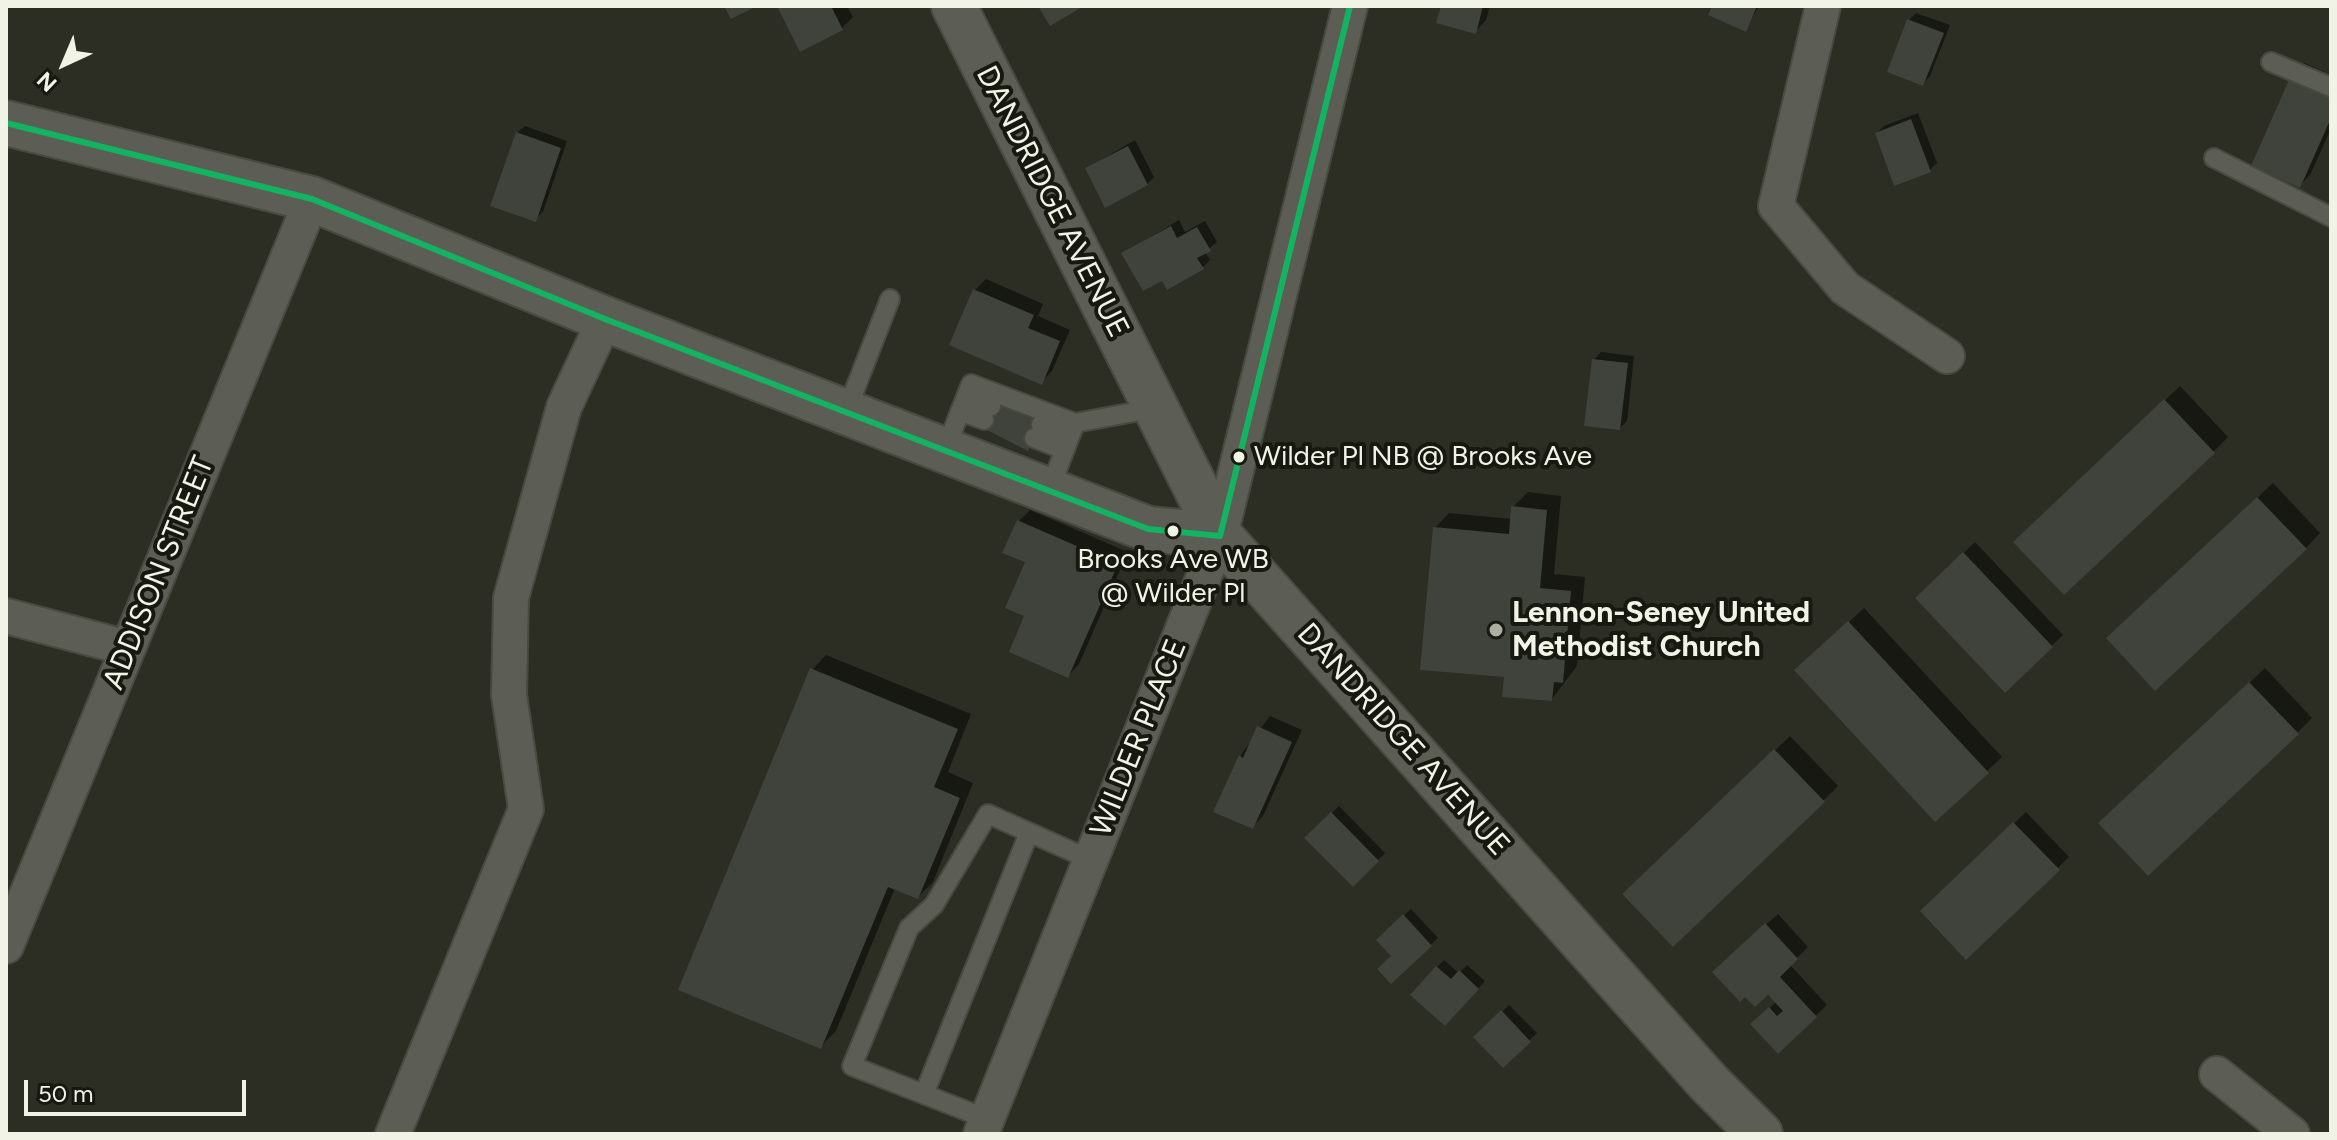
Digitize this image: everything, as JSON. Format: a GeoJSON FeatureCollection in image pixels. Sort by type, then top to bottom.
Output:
{"type":"FeatureCollection","features":[{"type":"Feature","properties":{"kind":"street","name":"DANDRIDGE AVENUE"},"geometry":{"type":"LineString","coordinates":[[954,6],[1220,536],[1523,857],[1708,1082],[1760,1134]]}},
{"type":"Feature","properties":{"kind":"street","name":"WILDER PLACE"},"geometry":{"type":"LineString","coordinates":[[984,1127],[1220,536],[1350,6]]}},
{"type":"Feature","properties":{"kind":"street"},"geometry":{"type":"LineString","coordinates":[[1823,6],[1776,206],[1845,288],[1947,356]]}},
{"type":"Feature","properties":{"kind":"street"},"geometry":{"type":"LineString","coordinates":[[6,123],[312,199],[605,319],[846,412],[957,419],[1049,491],[1148,529],[1220,536]]}},
{"type":"Feature","properties":{"kind":"street","name":"ADDISON STREET"},"geometry":{"type":"LineString","coordinates":[[6,946],[312,199]]}},
{"type":"Feature","properties":{"kind":"street"},"geometry":{"type":"LineString","coordinates":[[393,1134],[526,809],[509,695],[511,598],[564,407],[605,319]]}},
{"type":"Feature","properties":{"kind":"street"},"geometry":{"type":"LineString","coordinates":[[6,616],[128,648]]}},
{"type":"Feature","properties":{"kind":"street"},"geometry":{"type":"LineString","coordinates":[[2217,1074],[2292,1134]]}},
{"type":"Feature","properties":{"kind":"lane"},"geometry":{"type":"LineString","coordinates":[[2271,62],[2331,87]]}},
{"type":"Feature","properties":{"kind":"lane"},"geometry":{"type":"LineString","coordinates":[[2214,158],[2331,217]]}},
{"type":"Feature","properties":{"kind":"lane"},"geometry":{"type":"LineString","coordinates":[[846,412],[890,299]]}},
{"type":"Feature","properties":{"kind":"lane"},"geometry":{"type":"LineString","coordinates":[[957,419],[971,384],[1070,436]]}},
{"type":"Feature","properties":{"kind":"lane"},"geometry":{"type":"LineString","coordinates":[[1037,431],[1070,436],[1156,408]]}},
{"type":"Feature","properties":{"kind":"lane"},"geometry":{"type":"LineString","coordinates":[[957,419],[988,413]]}},
{"type":"Feature","properties":{"kind":"lane"},"geometry":{"type":"LineString","coordinates":[[1049,491],[1070,436]]}},
{"type":"Feature","properties":{"kind":"lane"},"geometry":{"type":"LineString","coordinates":[[984,1127],[924,1094],[852,1066],[909,928],[934,905],[988,814],[1091,860]]}},
{"type":"Feature","properties":{"kind":"lane"},"geometry":{"type":"LineString","coordinates":[[924,1094],[1029,833]]}},
{"type":"Feature","properties":{"kind":"building"},"geometry":{"type":"Polygon","coordinates":[[[724,6],[757,6],[731,19],[724,6]]]}},
{"type":"Feature","properties":{"kind":"building"},"geometry":{"type":"Polygon","coordinates":[[[777,6],[831,6],[843,30],[800,52],[777,6]]]}},
{"type":"Feature","properties":{"kind":"building"},"geometry":{"type":"Polygon","coordinates":[[[1038,6],[1084,6],[1050,26],[1038,6]]]}},
{"type":"Feature","properties":{"kind":"building"},"geometry":{"type":"Polygon","coordinates":[[[1441,6],[1483,6],[1476,34],[1436,23],[1441,6]]]}},
{"type":"Feature","properties":{"kind":"building"},"geometry":{"type":"Polygon","coordinates":[[[1712,6],[1757,6],[1746,32],[1708,15],[1712,6]]]}},
{"type":"Feature","properties":{"kind":"building"},"geometry":{"type":"Polygon","coordinates":[[[1907,19],[1944,33],[1923,86],[1887,72],[1907,19]]]}},
{"type":"Feature","properties":{"kind":"building"},"geometry":{"type":"Polygon","coordinates":[[[2292,73],[2331,90],[2331,118],[2300,188],[2251,166],[2292,73]]]}},
{"type":"Feature","properties":{"kind":"building"},"geometry":{"type":"Polygon","coordinates":[[[1911,119],[1931,172],[1894,186],[1875,133],[1911,119]]]}},
{"type":"Feature","properties":{"kind":"building"},"geometry":{"type":"Polygon","coordinates":[[[516,132],[561,148],[536,222],[490,206],[516,132]]]}},
{"type":"Feature","properties":{"kind":"building"},"geometry":{"type":"Polygon","coordinates":[[[1128,146],[1148,185],[1105,208],[1085,168],[1128,146]]]}},
{"type":"Feature","properties":{"kind":"building"},"geometry":{"type":"Polygon","coordinates":[[[1171,226],[1177,238],[1197,227],[1211,251],[1197,258],[1204,269],[1167,290],[1162,281],[1143,291],[1121,253],[1171,226]]]}},
{"type":"Feature","properties":{"kind":"building"},"geometry":{"type":"Polygon","coordinates":[[[973,289],[1034,315],[1028,328],[1060,341],[1042,385],[949,345],[973,289]]]}},
{"type":"Feature","properties":{"kind":"building"},"geometry":{"type":"Polygon","coordinates":[[[1592,359],[1628,363],[1620,430],[1584,426],[1592,359]]]}},
{"type":"Feature","properties":{"kind":"building"},"geometry":{"type":"Polygon","coordinates":[[[997,395],[1044,419],[1028,451],[981,427],[997,395]]]}},
{"type":"Feature","properties":{"kind":"building"},"geometry":{"type":"Polygon","coordinates":[[[2164,399],[2215,453],[2064,595],[2013,542],[2164,399]]]}},
{"type":"Feature","properties":{"kind":"building"},"geometry":{"type":"Polygon","coordinates":[[[2257,497],[2307,549],[2155,691],[2106,638],[2257,497]]]}},
{"type":"Feature","properties":{"kind":"building","name":"Lennon-Seney United Methodist Church"},"geometry":{"type":"Polygon","coordinates":[[[1511,506],[1547,510],[1540,588],[1571,591],[1563,683],[1554,682],[1552,701],[1502,697],[1504,677],[1420,670],[1433,527],[1509,534],[1511,506]]]}},
{"type":"Feature","properties":{"kind":"building"},"geometry":{"type":"Polygon","coordinates":[[[1017,520],[1118,564],[1068,678],[1009,652],[1024,616],[1005,608],[1025,562],[1002,553],[1017,520]]]}},
{"type":"Feature","properties":{"kind":"building"},"geometry":{"type":"Polygon","coordinates":[[[1963,552],[2053,647],[2005,693],[1915,598],[1963,552]]]}},
{"type":"Feature","properties":{"kind":"building"},"geometry":{"type":"Polygon","coordinates":[[[1848,621],[1989,773],[1935,822],[1794,670],[1848,621]]]}},
{"type":"Feature","properties":{"kind":"building"},"geometry":{"type":"Polygon","coordinates":[[[810,668],[958,729],[934,787],[960,798],[918,899],[888,887],[821,1049],[678,990],[810,668]]]}},
{"type":"Feature","properties":{"kind":"building"},"geometry":{"type":"Polygon","coordinates":[[[2249,682],[2299,734],[2148,876],[2098,823],[2249,682]]]}},
{"type":"Feature","properties":{"kind":"building"},"geometry":{"type":"Polygon","coordinates":[[[1257,726],[1292,742],[1253,829],[1213,812],[1239,755],[1243,758],[1257,726]]]}},
{"type":"Feature","properties":{"kind":"building"},"geometry":{"type":"Polygon","coordinates":[[[1774,749],[1825,802],[1673,947],[1622,894],[1774,749]]]}},
{"type":"Feature","properties":{"kind":"building"},"geometry":{"type":"Polygon","coordinates":[[[1331,812],[1379,861],[1353,887],[1304,838],[1331,812]]]}},
{"type":"Feature","properties":{"kind":"building"},"geometry":{"type":"Polygon","coordinates":[[[2013,822],[2060,870],[1966,960],[1920,911],[2013,822]]]}},
{"type":"Feature","properties":{"kind":"building"},"geometry":{"type":"Polygon","coordinates":[[[1403,914],[1432,946],[1391,984],[1377,969],[1391,956],[1376,940],[1403,914]]]}},
{"type":"Feature","properties":{"kind":"building"},"geometry":{"type":"Polygon","coordinates":[[[1765,923],[1798,959],[1780,977],[1817,1017],[1778,1054],[1750,1024],[1769,1007],[1777,1016],[1783,1011],[1768,995],[1755,1007],[1745,997],[1740,1002],[1712,972],[1765,923]]]}},
{"type":"Feature","properties":{"kind":"building"},"geometry":{"type":"Polygon","coordinates":[[[1436,966],[1451,979],[1459,970],[1479,989],[1445,1026],[1410,995],[1436,966]]]}},
{"type":"Feature","properties":{"kind":"building"},"geometry":{"type":"Polygon","coordinates":[[[1501,1010],[1531,1042],[1503,1068],[1473,1037],[1501,1010]]]}},
{"type":"Feature","properties":{"kind":"transit line"},"geometry":{"type":"LineString","coordinates":[[6,123],[312,199],[605,319],[1148,529],[1220,536],[1350,6]]}},
{"type":"Feature","properties":{"kind":"place","name":"Wilder Pl NB @ Brooks Ave"},"geometry":{"type":"Point","coordinates":[1239,457]}},
{"type":"Feature","properties":{"kind":"place","name":"Brooks Ave WB @ Wilder Pl"},"geometry":{"type":"Point","coordinates":[1173,531]}},
{"type":"Feature","properties":{"kind":"place","name":"Lennon-Seney United Methodist Church"},"geometry":{"type":"Point","coordinates":[1496,630]}}]}
